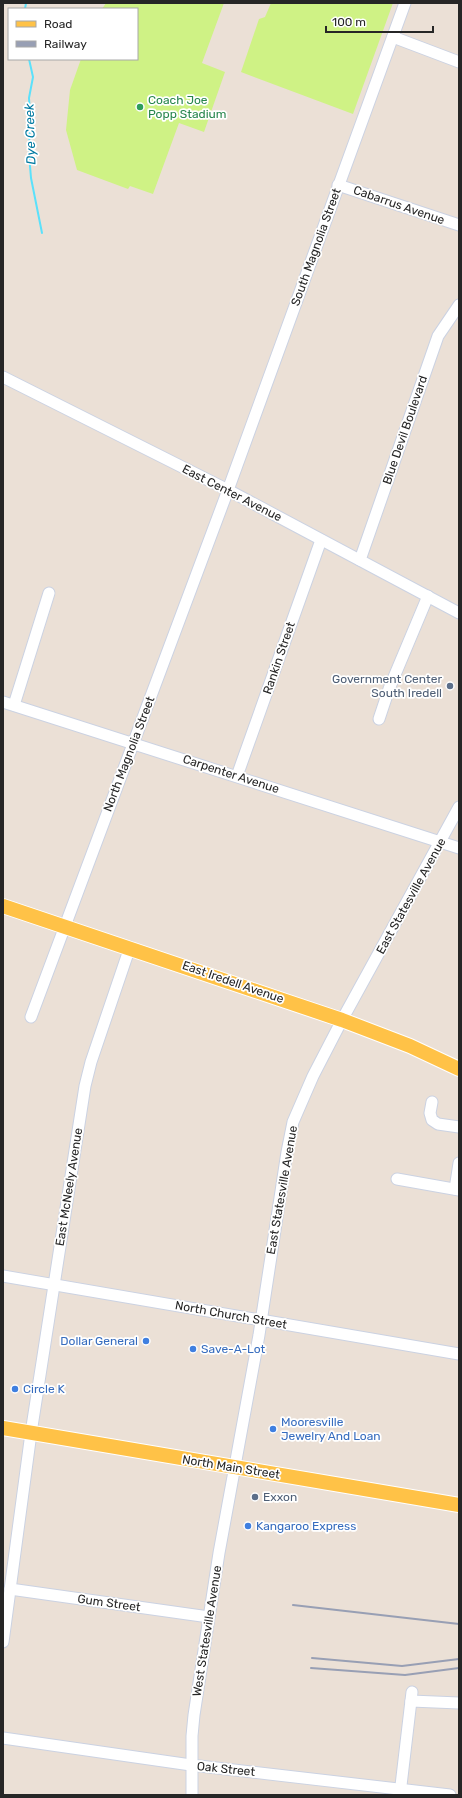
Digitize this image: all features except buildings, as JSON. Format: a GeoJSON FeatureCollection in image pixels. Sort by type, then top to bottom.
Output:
{"type":"FeatureCollection","features":[{"type":"Feature","properties":{"kind":"main road","name":"East Iredell Avenue"},"geometry":{"type":"LineString","coordinates":[[3,906],[130,947],[342,1020],[410,1046],[459,1069]]}},
{"type":"Feature","properties":{"kind":"main road","name":"North Main Street"},"geometry":{"type":"LineString","coordinates":[[3,1428],[459,1505]]}},
{"type":"Feature","properties":{"kind":"street","name":"South Magnolia Street"},"geometry":{"type":"LineString","coordinates":[[228,490],[405,3]]}},
{"type":"Feature","properties":{"kind":"street"},"geometry":{"type":"LineString","coordinates":[[393,37],[459,62]]}},
{"type":"Feature","properties":{"kind":"street","name":"Cabarrus Avenue"},"geometry":{"type":"LineString","coordinates":[[338,185],[459,225]]}},
{"type":"Feature","properties":{"kind":"street","name":"Blue Devil Boulevard"},"geometry":{"type":"LineString","coordinates":[[360,560],[438,336],[459,304]]}},
{"type":"Feature","properties":{"kind":"street","name":"East Center Avenue"},"geometry":{"type":"LineString","coordinates":[[3,376],[228,490],[459,613]]}},
{"type":"Feature","properties":{"kind":"street","name":"North Magnolia Street"},"geometry":{"type":"LineString","coordinates":[[31,1017],[228,490]]}},
{"type":"Feature","properties":{"kind":"street","name":"Rankin Street"},"geometry":{"type":"LineString","coordinates":[[237,776],[320,540]]}},
{"type":"Feature","properties":{"kind":"street"},"geometry":{"type":"LineString","coordinates":[[8,704],[50,593]]}},
{"type":"Feature","properties":{"kind":"street"},"geometry":{"type":"LineString","coordinates":[[379,719],[389,689],[428,596]]}},
{"type":"Feature","properties":{"kind":"street","name":"Carpenter Avenue"},"geometry":{"type":"LineString","coordinates":[[8,704],[459,848]]}},
{"type":"Feature","properties":{"kind":"street","name":"East Statesville Avenue"},"geometry":{"type":"LineString","coordinates":[[235,1468],[293,1122],[307,1090],[342,1020],[459,808]]}},
{"type":"Feature","properties":{"kind":"street","name":"East McNeely Avenue"},"geometry":{"type":"LineString","coordinates":[[3,1642],[31,1433],[85,1086],[91,1062],[130,947]]}},
{"type":"Feature","properties":{"kind":"street"},"geometry":{"type":"LineString","coordinates":[[432,1102],[430,1113],[432,1120],[438,1124],[459,1128]]}},
{"type":"Feature","properties":{"kind":"street"},"geometry":{"type":"LineString","coordinates":[[397,1179],[457,1189],[459,1163]]}},
{"type":"Feature","properties":{"kind":"street","name":"North Church Street"},"geometry":{"type":"LineString","coordinates":[[3,1276],[459,1354]]}},
{"type":"Feature","properties":{"kind":"street","name":"West Statesville Avenue"},"geometry":{"type":"LineString","coordinates":[[192,1795],[194,1715],[219,1553],[235,1468]]}},
{"type":"Feature","properties":{"kind":"street","name":"Gum Street"},"geometry":{"type":"LineString","coordinates":[[10,1589],[209,1617]]}},
{"type":"Feature","properties":{"kind":"street"},"geometry":{"type":"LineString","coordinates":[[400,1792],[412,1697],[459,1703]]}},
{"type":"Feature","properties":{"kind":"street","name":"Oak Street"},"geometry":{"type":"LineString","coordinates":[[3,1738],[192,1765],[400,1792],[450,1795]]}},
{"type":"Feature","properties":{"kind":"green space","name":"Coach Joe Popp Stadium"},"geometry":{"type":"Polygon","coordinates":[[[106,3],[224,3],[202,63],[225,72],[204,132],[179,123],[153,194],[130,186],[128,189],[77,170],[66,130],[70,90],[81,60],[138,60],[138,8],[103,8],[106,3]]]}},
{"type":"Feature","properties":{"kind":"green space"},"geometry":{"type":"Polygon","coordinates":[[[271,3],[393,3],[353,114],[241,72],[259,19],[265,17],[271,3]]]}},
{"type":"Feature","properties":{"kind":"waterway","name":"Dye Creek"},"geometry":{"type":"LineString","coordinates":[[25,8],[26,3]]}},
{"type":"Feature","properties":{"kind":"waterway","name":"Dye Creek"},"geometry":{"type":"LineString","coordinates":[[29,60],[33,77],[29,98],[29,154],[31,178],[42,233]]}},
{"type":"Feature","properties":{"kind":"railway"},"geometry":{"type":"LineString","coordinates":[[293,1605],[459,1624]]}},
{"type":"Feature","properties":{"kind":"railway"},"geometry":{"type":"LineString","coordinates":[[312,1658],[402,1666],[459,1659]]}},
{"type":"Feature","properties":{"kind":"railway"},"geometry":{"type":"LineString","coordinates":[[311,1668],[405,1675],[459,1668]]}},
{"type":"Feature","properties":{"kind":"place","name":"Coach Joe Popp Stadium"},"geometry":{"type":"Point","coordinates":[140,107]}},
{"type":"Feature","properties":{"kind":"place","name":"Government Center South Iredell"},"geometry":{"type":"Point","coordinates":[450,686]}},
{"type":"Feature","properties":{"kind":"place","name":"Dollar General"},"geometry":{"type":"Point","coordinates":[146,1341]}},
{"type":"Feature","properties":{"kind":"place","name":"Save-A-Lot"},"geometry":{"type":"Point","coordinates":[193,1349]}},
{"type":"Feature","properties":{"kind":"place","name":"Circle K"},"geometry":{"type":"Point","coordinates":[15,1389]}},
{"type":"Feature","properties":{"kind":"place","name":"Mooresville Jewelry And Loan"},"geometry":{"type":"Point","coordinates":[273,1429]}},
{"type":"Feature","properties":{"kind":"place","name":"Exxon"},"geometry":{"type":"Point","coordinates":[255,1497]}},
{"type":"Feature","properties":{"kind":"place","name":"Kangaroo Express"},"geometry":{"type":"Point","coordinates":[248,1526]}}]}
